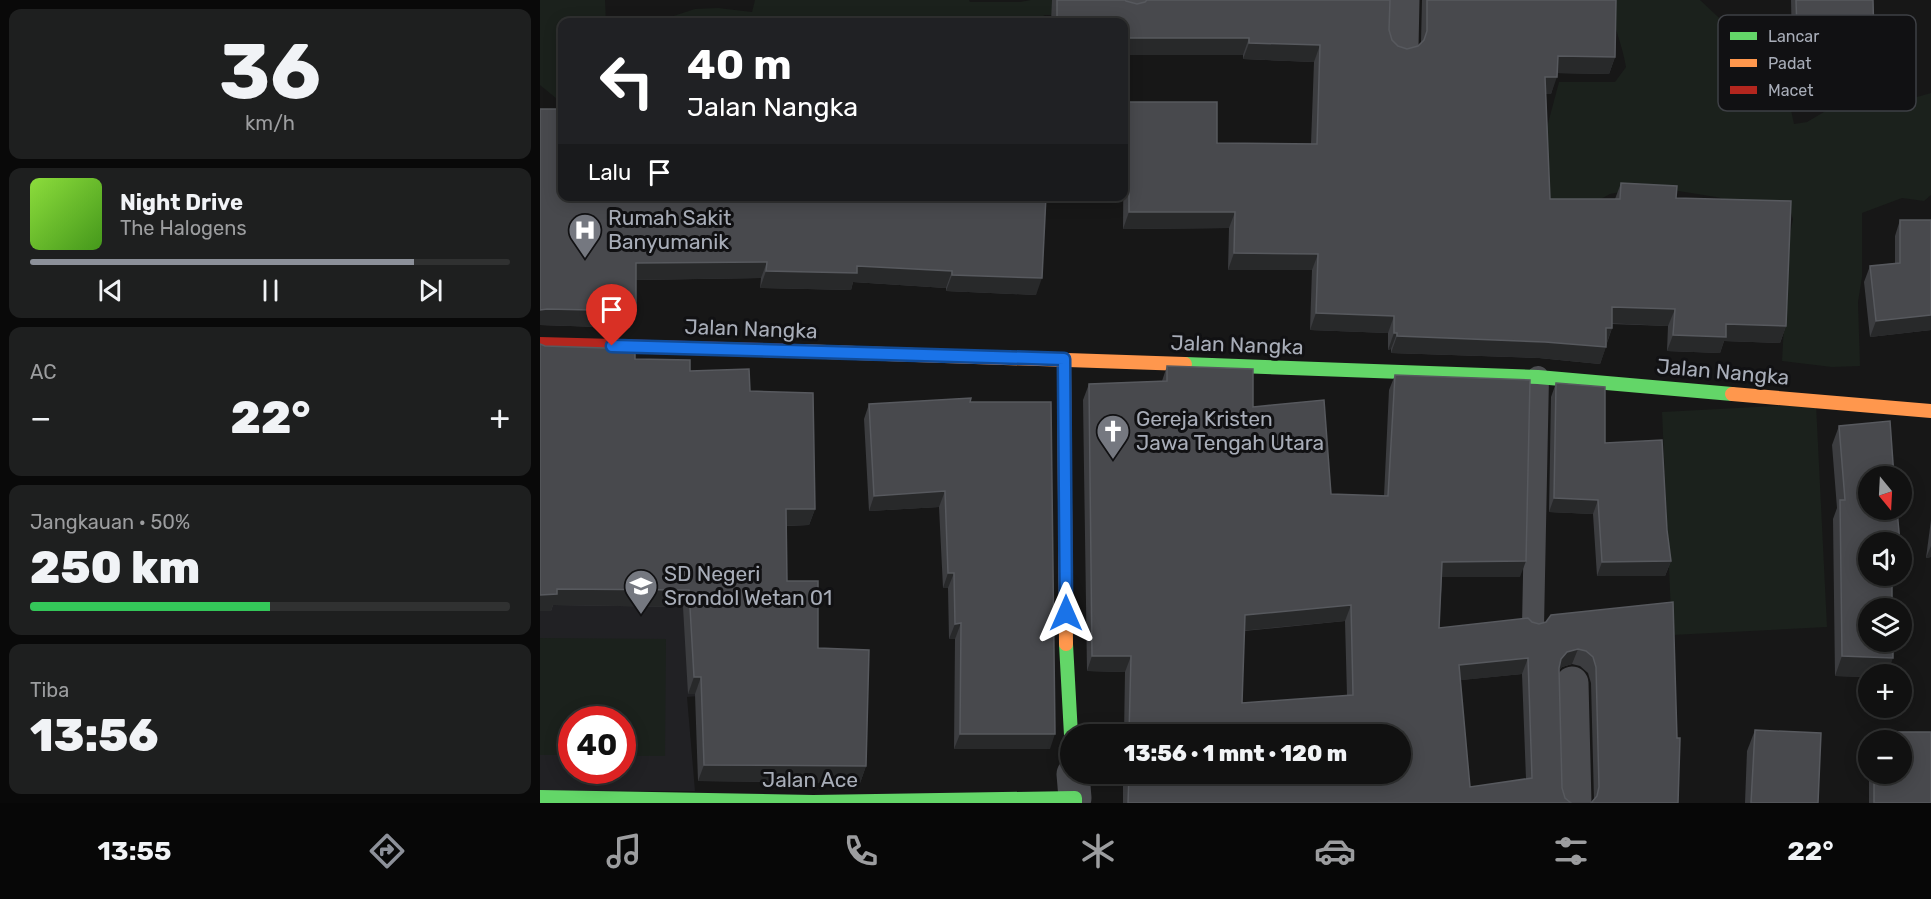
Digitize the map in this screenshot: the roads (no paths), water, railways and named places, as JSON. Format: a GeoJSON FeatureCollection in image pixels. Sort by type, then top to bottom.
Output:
{"type":"FeatureCollection","features":[{"type":"Feature","properties":{"kind":"street"},"geometry":{"type":"LineString","coordinates":[[1402,47],[1403,0]]}},
{"type":"Feature","properties":{"kind":"street","name":"Jalan Nangka"},"geometry":{"type":"LineString","coordinates":[[540,344],[1064,359],[1538,377],[1931,411]]}},
{"type":"Feature","properties":{"kind":"street"},"geometry":{"type":"LineString","coordinates":[[1064,359],[1066,637],[1070,724]]}},
{"type":"Feature","properties":{"kind":"street"},"geometry":{"type":"LineString","coordinates":[[1572,683],[1575,803]]}},
{"type":"Feature","properties":{"kind":"street","name":"Jalan Ace"},"geometry":{"type":"LineString","coordinates":[[540,797],[813,802],[1074,792]]}},
{"type":"Feature","properties":{"kind":"lane"},"geometry":{"type":"LineString","coordinates":[[1533,626],[1538,377]]}},
{"type":"Feature","properties":{"kind":"place","name":"Rumah Sakit Banyumanik"},"geometry":{"type":"Point","coordinates":[585,259]}},
{"type":"Feature","properties":{"kind":"place","name":"Gereja Kristen Jawa Tengah Utara"},"geometry":{"type":"Point","coordinates":[1113,460]}},
{"type":"Feature","properties":{"kind":"place","name":"SD Negeri Srondol Wetan 01"},"geometry":{"type":"Point","coordinates":[641,615]}}]}
